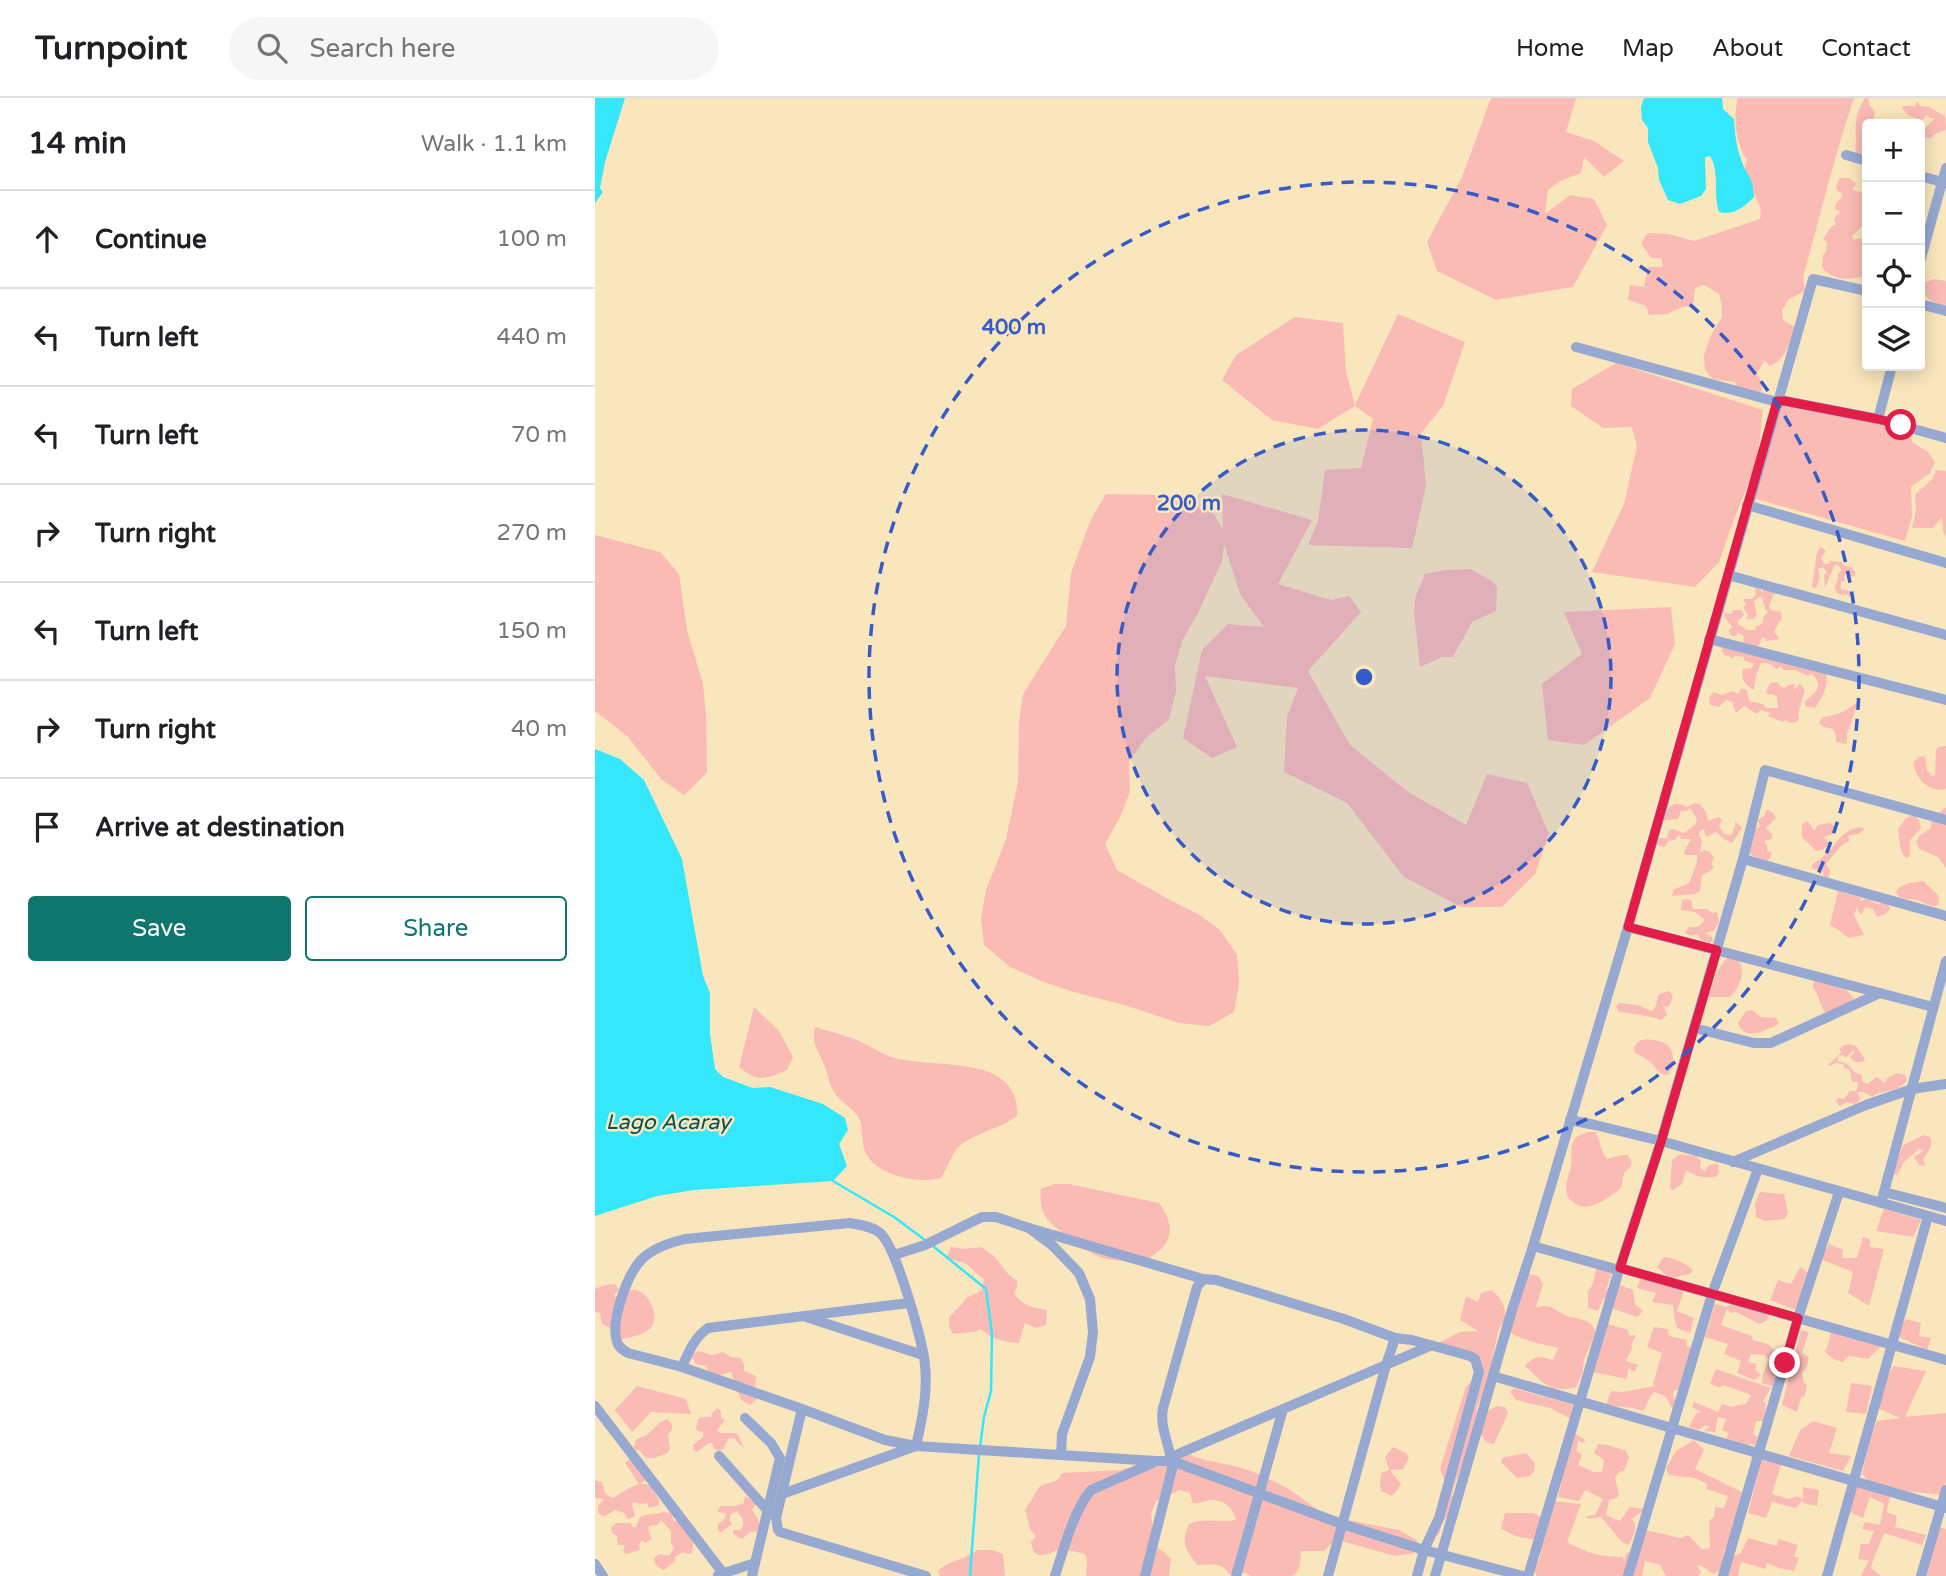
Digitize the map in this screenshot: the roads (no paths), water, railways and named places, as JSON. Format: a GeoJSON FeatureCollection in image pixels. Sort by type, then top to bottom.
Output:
{"type":"FeatureCollection","features":[{"type":"Feature","properties":{"kind":"street"},"geometry":{"type":"LineString","coordinates":[[1846,155],[1862,160]]}},
{"type":"Feature","properties":{"kind":"street"},"geometry":{"type":"LineString","coordinates":[[1925,245],[1946,168]]}},
{"type":"Feature","properties":{"kind":"street"},"geometry":{"type":"LineString","coordinates":[[1925,177],[1944,182]]}},
{"type":"Feature","properties":{"kind":"street"},"geometry":{"type":"LineString","coordinates":[[1435,1576],[1628,927],[1813,279],[1862,290]]}},
{"type":"Feature","properties":{"kind":"street"},"geometry":{"type":"LineString","coordinates":[[1925,305],[1946,311]]}},
{"type":"Feature","properties":{"kind":"street"},"geometry":{"type":"LineString","coordinates":[[1576,347],[1777,401],[1878,419],[1946,438]]}},
{"type":"Feature","properties":{"kind":"street"},"geometry":{"type":"LineString","coordinates":[[1878,419],[1891,371]]}},
{"type":"Feature","properties":{"kind":"street"},"geometry":{"type":"LineString","coordinates":[[1747,505],[1946,563]]}},
{"type":"Feature","properties":{"kind":"street"},"geometry":{"type":"LineString","coordinates":[[1728,575],[1946,635]]}},
{"type":"Feature","properties":{"kind":"street"},"geometry":{"type":"LineString","coordinates":[[1709,639],[1946,700]]}},
{"type":"Feature","properties":{"kind":"street"},"geometry":{"type":"LineString","coordinates":[[1171,1459],[1342,1524],[1424,1550],[1526,1576],[1619,1269],[1661,1142],[1743,859],[1765,770],[1946,820]]}},
{"type":"Feature","properties":{"kind":"street"},"geometry":{"type":"LineString","coordinates":[[1743,859],[1946,916]]}},
{"type":"Feature","properties":{"kind":"street"},"geometry":{"type":"LineString","coordinates":[[1628,927],[1933,1007]]}},
{"type":"Feature","properties":{"kind":"street"},"geometry":{"type":"LineString","coordinates":[[1883,1198],[1946,961]]}},
{"type":"Feature","properties":{"kind":"street"},"geometry":{"type":"LineString","coordinates":[[1694,1028],[1754,1043],[1771,1043],[1880,993]]}},
{"type":"Feature","properties":{"kind":"street"},"geometry":{"type":"LineString","coordinates":[[1733,1162],[1866,1105],[1912,1089],[1946,1084]]}},
{"type":"Feature","properties":{"kind":"street"},"geometry":{"type":"LineString","coordinates":[[1570,1120],[1661,1142],[1839,1192],[1946,1208]]}},
{"type":"Feature","properties":{"kind":"street"},"geometry":{"type":"LineString","coordinates":[[1628,1576],[1712,1294],[1758,1169]]}},
{"type":"Feature","properties":{"kind":"street"},"geometry":{"type":"LineString","coordinates":[[1723,1576],[1798,1318],[1839,1192]]}},
{"type":"Feature","properties":{"kind":"street"},"geometry":{"type":"LineString","coordinates":[[1883,1198],[1946,1221]]}},
{"type":"Feature","properties":{"kind":"street"},"geometry":{"type":"LineString","coordinates":[[894,1255],[929,1243],[986,1216],[996,1217],[1344,1318],[1395,1338],[1412,1340],[1475,1359],[1479,1371],[1439,1518],[1424,1550],[1417,1576]]}},
{"type":"Feature","properties":{"kind":"street"},"geometry":{"type":"LineString","coordinates":[[1827,1576],[1928,1216]]}},
{"type":"Feature","properties":{"kind":"street"},"geometry":{"type":"LineString","coordinates":[[916,1446],[923,1411],[925,1365],[894,1255],[881,1234],[868,1227],[850,1223],[685,1239],[664,1244],[642,1259],[632,1273],[619,1309],[615,1331],[622,1350],[682,1367],[885,1440],[916,1446],[1156,1461],[1171,1459],[1430,1346]]}},
{"type":"Feature","properties":{"kind":"street"},"geometry":{"type":"LineString","coordinates":[[1029,1228],[1053,1246],[1079,1273],[1090,1299],[1093,1332],[1090,1357],[1062,1434],[1061,1455]]}},
{"type":"Feature","properties":{"kind":"street"},"geometry":{"type":"LineString","coordinates":[[1534,1246],[1946,1360]]}},
{"type":"Feature","properties":{"kind":"street"},"geometry":{"type":"LineString","coordinates":[[1145,1576],[1172,1469],[1161,1418],[1197,1287],[1203,1279]]}},
{"type":"Feature","properties":{"kind":"street"},"geometry":{"type":"LineString","coordinates":[[682,1367],[690,1347],[708,1328],[909,1303]]}},
{"type":"Feature","properties":{"kind":"street"},"geometry":{"type":"LineString","coordinates":[[802,1316],[923,1355]]}},
{"type":"Feature","properties":{"kind":"street"},"geometry":{"type":"LineString","coordinates":[[1328,1576],[1395,1338]]}},
{"type":"Feature","properties":{"kind":"street"},"geometry":{"type":"LineString","coordinates":[[1493,1376],[1944,1508]]}},
{"type":"Feature","properties":{"kind":"street"},"geometry":{"type":"LineString","coordinates":[[595,1406],[722,1575],[755,1563]]}},
{"type":"Feature","properties":{"kind":"street"},"geometry":{"type":"LineString","coordinates":[[802,1409],[776,1527],[781,1532],[926,1576]]}},
{"type":"Feature","properties":{"kind":"street"},"geometry":{"type":"LineString","coordinates":[[1236,1576],[1283,1409]]}},
{"type":"Feature","properties":{"kind":"street"},"geometry":{"type":"LineString","coordinates":[[745,1418],[771,1443],[780,1458],[752,1576]]}},
{"type":"Feature","properties":{"kind":"street"},"geometry":{"type":"LineString","coordinates":[[782,1494],[916,1446]]}},
{"type":"Feature","properties":{"kind":"street"},"geometry":{"type":"LineString","coordinates":[[719,1456],[768,1511]]}},
{"type":"Feature","properties":{"kind":"street"},"geometry":{"type":"LineString","coordinates":[[1055,1576],[1070,1530],[1091,1490],[1156,1461]]}},
{"type":"Feature","properties":{"kind":"street"},"geometry":{"type":"LineString","coordinates":[[1921,1576],[1944,1508],[1946,1490]]}},
{"type":"Feature","properties":{"kind":"street"},"geometry":{"type":"LineString","coordinates":[[595,1564],[603,1576]]}},
{"type":"Feature","properties":{"kind":"water"},"geometry":{"type":"Polygon","coordinates":[[[595,98],[625,98],[605,162],[600,188],[603,192],[595,203],[595,98]]]}},
{"type":"Feature","properties":{"kind":"water"},"geometry":{"type":"Polygon","coordinates":[[[1644,98],[1722,98],[1723,109],[1734,119],[1738,149],[1751,180],[1754,197],[1734,212],[1719,212],[1715,169],[1710,156],[1705,157],[1706,189],[1701,196],[1680,204],[1668,200],[1648,142],[1648,128],[1642,120],[1641,107],[1644,98]]]}},
{"type":"Feature","properties":{"kind":"water","name":"Lago Acaray"},"geometry":{"type":"Polygon","coordinates":[[[595,749],[620,759],[644,780],[682,859],[703,976],[710,993],[710,1034],[715,1069],[723,1077],[753,1088],[770,1087],[823,1104],[845,1118],[848,1130],[839,1144],[847,1166],[833,1181],[694,1190],[657,1196],[595,1216],[595,749]]]}},
{"type":"Feature","properties":{"kind":"waterway"},"geometry":{"type":"LineString","coordinates":[[833,1181],[894,1217],[925,1240]]}},
{"type":"Feature","properties":{"kind":"waterway"},"geometry":{"type":"LineString","coordinates":[[933,1246],[986,1289],[992,1334],[991,1391],[980,1447]]}},
{"type":"Feature","properties":{"kind":"waterway"},"geometry":{"type":"LineString","coordinates":[[970,1576],[979,1454]]}}]}
